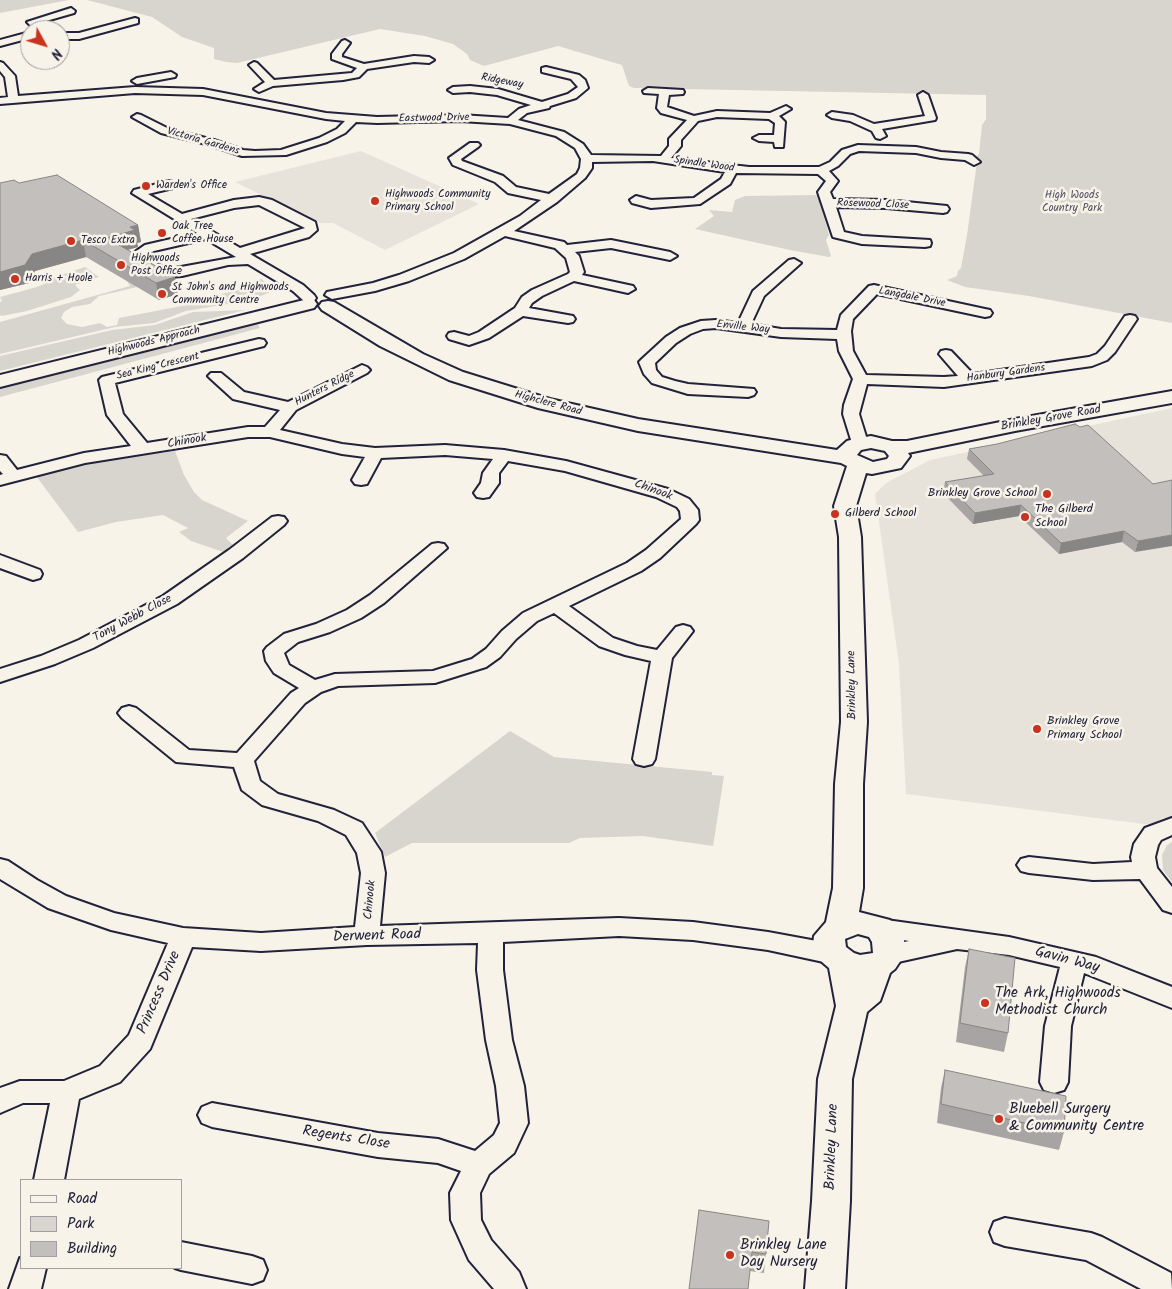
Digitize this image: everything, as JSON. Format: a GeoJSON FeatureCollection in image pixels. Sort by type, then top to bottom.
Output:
{"type":"FeatureCollection","features":[{"type":"Feature","properties":{"kind":"street"},"geometry":{"type":"LineString","coordinates":[[39,20],[70,11]]}},
{"type":"Feature","properties":{"kind":"street"},"geometry":{"type":"LineString","coordinates":[[70,36],[79,36],[113,25],[135,21]]}},
{"type":"Feature","properties":{"kind":"street"},"geometry":{"type":"LineString","coordinates":[[0,43],[20,38]]}},
{"type":"Feature","properties":{"kind":"street"},"geometry":{"type":"LineString","coordinates":[[327,48],[343,45],[337,54],[337,59],[364,67],[414,58],[429,60]]}},
{"type":"Feature","properties":{"kind":"street"},"geometry":{"type":"LineString","coordinates":[[0,66],[10,76],[13,99]]}},
{"type":"Feature","properties":{"kind":"street"},"geometry":{"type":"LineString","coordinates":[[236,97],[271,83],[355,75],[364,67]]}},
{"type":"Feature","properties":{"kind":"street"},"geometry":{"type":"LineString","coordinates":[[255,68],[271,83]]}},
{"type":"Feature","properties":{"kind":"street"},"geometry":{"type":"LineString","coordinates":[[510,121],[523,112],[545,106],[581,91],[583,86],[575,77],[546,70]]}},
{"type":"Feature","properties":{"kind":"street"},"geometry":{"type":"LineString","coordinates":[[135,90],[135,82],[139,80],[171,75]]}},
{"type":"Feature","properties":{"kind":"street","name":"Ridgeway"},"geometry":{"type":"LineString","coordinates":[[453,90],[470,89],[498,92],[545,106]]}},
{"type":"Feature","properties":{"kind":"street","name":"Eastwood Drive"},"geometry":{"type":"LineString","coordinates":[[0,100],[135,90],[197,92],[236,97],[308,114],[353,119],[460,118],[510,121],[560,134],[579,146],[587,159]]}},
{"type":"Feature","properties":{"kind":"street"},"geometry":{"type":"LineString","coordinates":[[648,92],[679,92]]}},
{"type":"Feature","properties":{"kind":"street"},"geometry":{"type":"LineString","coordinates":[[664,92],[662,105],[665,111],[694,119],[717,114],[772,116],[786,109]]}},
{"type":"Feature","properties":{"kind":"street"},"geometry":{"type":"LineString","coordinates":[[873,127],[931,118],[919,95],[937,95]]}},
{"type":"Feature","properties":{"kind":"street"},"geometry":{"type":"LineString","coordinates":[[832,115],[851,113],[877,129],[883,147]]}},
{"type":"Feature","properties":{"kind":"street"},"geometry":{"type":"LineString","coordinates":[[759,138],[779,142],[780,122],[772,116]]}},
{"type":"Feature","properties":{"kind":"street","name":"Victoria Gardens"},"geometry":{"type":"LineString","coordinates":[[137,117],[165,132],[210,142],[242,153],[255,154],[282,153],[323,140],[341,131],[353,119]]}},
{"type":"Feature","properties":{"kind":"street"},"geometry":{"type":"LineString","coordinates":[[664,159],[675,146],[675,139],[694,119]]}},
{"type":"Feature","properties":{"kind":"street"},"geometry":{"type":"LineString","coordinates":[[474,145],[455,158],[458,163],[499,178],[512,190],[553,198]]}},
{"type":"Feature","properties":{"kind":"street"},"geometry":{"type":"LineString","coordinates":[[925,243],[900,245],[862,240],[838,234],[824,192],[832,181],[821,170],[834,164],[850,150],[883,147],[973,158]]}},
{"type":"Feature","properties":{"kind":"street"},"geometry":{"type":"LineString","coordinates":[[169,185],[138,193],[244,257],[319,298],[358,291],[404,278],[459,256],[503,232],[553,198],[581,176],[586,168],[587,159]]}},
{"type":"Feature","properties":{"kind":"street","name":"Spindle Wood"},"geometry":{"type":"LineString","coordinates":[[587,159],[664,159],[732,170],[821,170]]}},
{"type":"Feature","properties":{"kind":"street"},"geometry":{"type":"LineString","coordinates":[[643,204],[686,203],[702,198],[705,193],[726,181],[732,170]]}},
{"type":"Feature","properties":{"kind":"street"},"geometry":{"type":"LineString","coordinates":[[180,218],[234,204],[259,201],[268,203],[311,225],[311,230],[304,234],[244,257],[182,272],[169,273],[156,269],[140,258],[142,252],[150,248],[206,234]]}},
{"type":"Feature","properties":{"kind":"street","name":"Rosewood Close"},"geometry":{"type":"LineString","coordinates":[[829,203],[919,203],[943,209]]}},
{"type":"Feature","properties":{"kind":"street"},"geometry":{"type":"LineString","coordinates":[[503,232],[547,242],[566,249],[611,244],[661,251]]}},
{"type":"Feature","properties":{"kind":"street"},"geometry":{"type":"LineString","coordinates":[[469,341],[504,323],[520,311],[527,300],[537,292],[573,276],[577,272],[576,263],[566,249]]}},
{"type":"Feature","properties":{"kind":"street"},"geometry":{"type":"LineString","coordinates":[[742,327],[758,294],[794,263]]}},
{"type":"Feature","properties":{"kind":"street"},"geometry":{"type":"LineString","coordinates":[[573,276],[628,289]]}},
{"type":"Feature","properties":{"kind":"street","name":"Langdale Drive"},"geometry":{"type":"LineString","coordinates":[[861,379],[846,351],[846,318],[874,289],[985,313]]}},
{"type":"Feature","properties":{"kind":"street","name":"Highwoods Approach"},"geometry":{"type":"LineString","coordinates":[[0,381],[319,298]]}},
{"type":"Feature","properties":{"kind":"street","name":"Highclere Road"},"geometry":{"type":"LineString","coordinates":[[319,298],[386,342],[416,358],[456,376],[512,395],[638,425],[786,448],[867,454]]}},
{"type":"Feature","properties":{"kind":"street"},"geometry":{"type":"LineString","coordinates":[[520,311],[568,319]]}},
{"type":"Feature","properties":{"kind":"street","name":"Hanbury Gardens"},"geometry":{"type":"LineString","coordinates":[[861,379],[944,382],[1092,361],[1102,357],[1110,349],[1130,319]]}},
{"type":"Feature","properties":{"kind":"street","name":"Enville Way"},"geometry":{"type":"LineString","coordinates":[[748,392],[688,389],[670,385],[657,380],[648,370],[647,362],[685,331],[701,326],[716,324],[781,332],[845,335]]}},
{"type":"Feature","properties":{"kind":"street"},"geometry":{"type":"LineString","coordinates":[[454,336],[485,349]]}},
{"type":"Feature","properties":{"kind":"street","name":"Sea King Crescent"},"geometry":{"type":"LineString","coordinates":[[143,449],[116,415],[107,380],[259,343]]}},
{"type":"Feature","properties":{"kind":"street"},"geometry":{"type":"LineString","coordinates":[[946,354],[970,379]]}},
{"type":"Feature","properties":{"kind":"street","name":"Hunters Ridge"},"geometry":{"type":"LineString","coordinates":[[270,432],[290,407],[362,370]]}},
{"type":"Feature","properties":{"kind":"street"},"geometry":{"type":"LineString","coordinates":[[216,376],[239,396],[290,407]]}},
{"type":"Feature","properties":{"kind":"street"},"geometry":{"type":"LineString","coordinates":[[861,379],[851,414],[867,454]]}},
{"type":"Feature","properties":{"kind":"street","name":"Brinkley Grove Road"},"geometry":{"type":"LineString","coordinates":[[867,454],[916,451],[930,441],[1172,397]]}},
{"type":"Feature","properties":{"kind":"street","name":"Chinook"},"geometry":{"type":"LineString","coordinates":[[7,478],[84,458],[248,432],[270,432],[342,449],[375,453],[446,450],[504,454],[566,466],[662,492],[683,502],[689,510],[690,520],[653,554],[634,567],[530,616],[493,653],[479,663],[435,677],[335,680],[314,688],[298,698],[243,760],[250,785],[270,800],[326,815],[354,829],[369,852],[373,872],[367,936]]}},
{"type":"Feature","properties":{"kind":"street"},"geometry":{"type":"LineString","coordinates":[[361,480],[375,453]]}},
{"type":"Feature","properties":{"kind":"street"},"geometry":{"type":"LineString","coordinates":[[484,493],[490,483],[491,473],[504,454]]}},
{"type":"Feature","properties":{"kind":"street","name":"Brinkley Lane"},"geometry":{"type":"LineString","coordinates":[[825,1289],[831,1201],[835,1079],[852,1006],[868,992],[857,944],[848,888],[854,676],[850,537],[845,506],[867,454]]}},
{"type":"Feature","properties":{"kind":"street"},"geometry":{"type":"LineString","coordinates":[[0,460],[7,478]]}},
{"type":"Feature","properties":{"kind":"street","name":"Tony Webb Close"},"geometry":{"type":"LineString","coordinates":[[0,676],[48,660],[86,644],[170,600],[236,554],[278,521]]}},
{"type":"Feature","properties":{"kind":"street"},"geometry":{"type":"LineString","coordinates":[[314,688],[281,669],[276,661],[274,652],[291,638],[323,628],[354,614],[377,599],[438,548]]}},
{"type":"Feature","properties":{"kind":"street"},"geometry":{"type":"LineString","coordinates":[[0,562],[33,574]]}},
{"type":"Feature","properties":{"kind":"street"},"geometry":{"type":"LineString","coordinates":[[554,604],[606,642],[632,651],[662,657]]}},
{"type":"Feature","properties":{"kind":"street"},"geometry":{"type":"LineString","coordinates":[[644,759],[662,657],[683,631]]}},
{"type":"Feature","properties":{"kind":"street"},"geometry":{"type":"LineString","coordinates":[[129,713],[184,757],[243,760]]}},
{"type":"Feature","properties":{"kind":"street"},"geometry":{"type":"LineString","coordinates":[[1172,826],[1154,834],[1146,844],[1143,857],[1146,870],[1172,904]]}},
{"type":"Feature","properties":{"kind":"street"},"geometry":{"type":"LineString","coordinates":[[1030,865],[1093,872],[1146,870]]}},
{"type":"Feature","properties":{"kind":"street","name":"Derwent Road"},"geometry":{"type":"LineString","coordinates":[[0,867],[56,902],[111,921],[183,936],[261,942],[367,936],[618,927],[693,931],[768,941],[857,944]]}},
{"type":"Feature","properties":{"kind":"street"},"geometry":{"type":"LineString","coordinates":[[491,933],[490,970],[499,1040],[510,1086],[514,1123],[504,1144],[479,1165],[465,1193],[466,1220],[480,1250],[508,1282],[510,1289]]}},
{"type":"Feature","properties":{"kind":"street","name":"Princess Drive"},"geometry":{"type":"LineString","coordinates":[[0,1100],[20,1092],[66,1092],[110,1074],[140,1041],[183,936]]}},
{"type":"Feature","properties":{"kind":"street","name":"Gavin Way"},"geometry":{"type":"LineString","coordinates":[[857,944],[957,940],[1009,946],[1096,967],[1169,991]]}},
{"type":"Feature","properties":{"kind":"street"},"geometry":{"type":"LineString","coordinates":[[1054,1082],[1058,1026],[1074,961]]}},
{"type":"Feature","properties":{"kind":"street"},"geometry":{"type":"LineString","coordinates":[[49,1179],[66,1092]]}},
{"type":"Feature","properties":{"kind":"street","name":"Regents Close"},"geometry":{"type":"LineString","coordinates":[[212,1115],[378,1145],[438,1151],[479,1165]]}},
{"type":"Feature","properties":{"kind":"street"},"geometry":{"type":"LineString","coordinates":[[1005,1232],[1091,1247],[1164,1282]]}},
{"type":"Feature","properties":{"kind":"street"},"geometry":{"type":"LineString","coordinates":[[182,1256],[252,1270]]}},
{"type":"Feature","properties":{"kind":"street"},"geometry":{"type":"LineString","coordinates":[[25,1289],[31,1269]]}},
{"type":"Feature","properties":{"kind":"shaded area","name":"Highwoods Community Primary School"},"geometry":{"type":"Polygon","coordinates":[[[361,151],[479,204],[385,250],[333,223],[320,223],[272,198],[263,196],[235,182],[361,151]]]}},
{"type":"Feature","properties":{"kind":"shaded area","name":"Brinkley Grove Primary School"},"geometry":{"type":"Polygon","coordinates":[[[1172,408],[1172,818],[1163,818],[1152,825],[906,794],[899,664],[875,494],[886,483],[930,460],[1172,408]]]}},
{"type":"Feature","properties":{"kind":"green space"},"geometry":{"type":"Polygon","coordinates":[[[0,0],[69,0],[0,13],[0,0]]]}},
{"type":"Feature","properties":{"kind":"green space","name":"High Woods Country Park"},"geometry":{"type":"Polygon","coordinates":[[[87,0],[1172,0],[1172,323],[1029,296],[965,287],[947,280],[957,276],[961,268],[977,162],[975,158],[979,154],[982,125],[986,119],[986,95],[634,88],[629,86],[622,65],[558,46],[484,66],[470,60],[467,54],[453,44],[425,36],[380,29],[237,63],[226,62],[214,59],[214,48],[182,37],[152,17],[87,0]]]}},
{"type":"Feature","properties":{"kind":"green space"},"geometry":{"type":"Polygon","coordinates":[[[818,195],[829,235],[826,240],[831,256],[829,257],[695,229],[714,216],[709,210],[732,212],[735,200],[745,196],[818,195]]]}},
{"type":"Feature","properties":{"kind":"green space"},"geometry":{"type":"Polygon","coordinates":[[[85,267],[99,277],[75,285],[80,290],[71,297],[27,311],[0,315],[0,302],[2,301],[0,297],[37,287],[51,281],[52,278],[85,267]]]}},
{"type":"Feature","properties":{"kind":"green space"},"geometry":{"type":"Polygon","coordinates":[[[124,276],[171,279],[99,296],[90,304],[72,307],[64,312],[61,318],[67,324],[82,327],[100,323],[107,327],[117,325],[119,318],[187,305],[228,292],[239,290],[251,292],[261,286],[254,280],[262,279],[273,291],[251,300],[186,311],[154,323],[115,327],[0,354],[0,322],[130,286],[124,276]]]}},
{"type":"Feature","properties":{"kind":"green space"},"geometry":{"type":"Polygon","coordinates":[[[245,310],[0,371],[0,356],[112,330],[155,325],[193,312],[245,310]]]}},
{"type":"Feature","properties":{"kind":"green space"},"geometry":{"type":"Polygon","coordinates":[[[257,323],[260,328],[0,397],[0,387],[257,323]]]}},
{"type":"Feature","properties":{"kind":"green space"},"geometry":{"type":"Polygon","coordinates":[[[175,451],[184,475],[194,492],[202,500],[248,521],[226,538],[236,548],[229,554],[191,541],[179,532],[188,528],[163,515],[116,522],[78,532],[36,476],[77,465],[175,451]]]}},
{"type":"Feature","properties":{"kind":"green space"},"geometry":{"type":"Polygon","coordinates":[[[510,731],[554,757],[712,772],[712,775],[724,776],[713,846],[643,836],[580,838],[569,843],[412,843],[385,857],[375,833],[510,731]]]}},
{"type":"Feature","properties":{"kind":"green space"},"geometry":{"type":"Polygon","coordinates":[[[1172,842],[1172,882],[1163,870],[1162,855],[1167,845],[1172,842]]]}},
{"type":"Feature","properties":{"kind":"building","name":"Tesco Extra"},"geometry":{"type":"Polygon","coordinates":[[[57,175],[138,225],[130,227],[135,230],[107,238],[175,277],[156,283],[83,240],[32,254],[25,265],[0,272],[0,183],[14,180],[19,183],[57,175]]]}},
{"type":"Feature","properties":{"kind":"building","name":"Brinkley Grove School"},"geometry":{"type":"Polygon","coordinates":[[[1075,424],[1080,427],[1088,425],[1153,484],[1172,480],[1172,535],[1138,541],[1124,531],[1061,543],[1021,505],[975,513],[945,482],[994,474],[969,449],[997,444],[1075,424]]]}},
{"type":"Feature","properties":{"kind":"building","name":"The Ark, Highwoods Methodist Church"},"geometry":{"type":"Polygon","coordinates":[[[969,949],[1015,958],[1008,1033],[960,1023],[969,949]]]}},
{"type":"Feature","properties":{"kind":"building"},"geometry":{"type":"Polygon","coordinates":[[[945,1070],[1066,1096],[1064,1132],[941,1104],[945,1070]]]}},
{"type":"Feature","properties":{"kind":"building","name":"Brinkley Lane Day Nursery"},"geometry":{"type":"Polygon","coordinates":[[[699,1210],[769,1221],[766,1254],[752,1252],[748,1289],[689,1289],[699,1210]]]}},
{"type":"Feature","properties":{"kind":"place","name":"Warden's Office"},"geometry":{"type":"Point","coordinates":[146,186]}},
{"type":"Feature","properties":{"kind":"place","name":"Highwoods Community Primary School"},"geometry":{"type":"Point","coordinates":[375,201]}},
{"type":"Feature","properties":{"kind":"place","name":"Oak Tree Coffee House"},"geometry":{"type":"Point","coordinates":[162,233]}},
{"type":"Feature","properties":{"kind":"place","name":"Tesco Extra"},"geometry":{"type":"Point","coordinates":[71,241]}},
{"type":"Feature","properties":{"kind":"place","name":"Highwoods Post Office"},"geometry":{"type":"Point","coordinates":[121,265]}},
{"type":"Feature","properties":{"kind":"place","name":"Harris + Hoole"},"geometry":{"type":"Point","coordinates":[15,279]}},
{"type":"Feature","properties":{"kind":"place","name":"St John's and Highwoods Community Centre"},"geometry":{"type":"Point","coordinates":[162,294]}},
{"type":"Feature","properties":{"kind":"place","name":"Brinkley Grove School"},"geometry":{"type":"Point","coordinates":[1047,494]}},
{"type":"Feature","properties":{"kind":"place","name":"Gilberd School"},"geometry":{"type":"Point","coordinates":[835,514]}},
{"type":"Feature","properties":{"kind":"place","name":"The Gilberd School"},"geometry":{"type":"Point","coordinates":[1025,517]}},
{"type":"Feature","properties":{"kind":"place","name":"Brinkley Grove Primary School"},"geometry":{"type":"Point","coordinates":[1037,729]}},
{"type":"Feature","properties":{"kind":"place","name":"The Ark, Highwoods Methodist Church"},"geometry":{"type":"Point","coordinates":[985,1003]}},
{"type":"Feature","properties":{"kind":"place","name":"Bluebell Surgery & Community Centre"},"geometry":{"type":"Point","coordinates":[999,1119]}},
{"type":"Feature","properties":{"kind":"place","name":"Brinkley Lane Day Nursery"},"geometry":{"type":"Point","coordinates":[730,1255]}}]}
